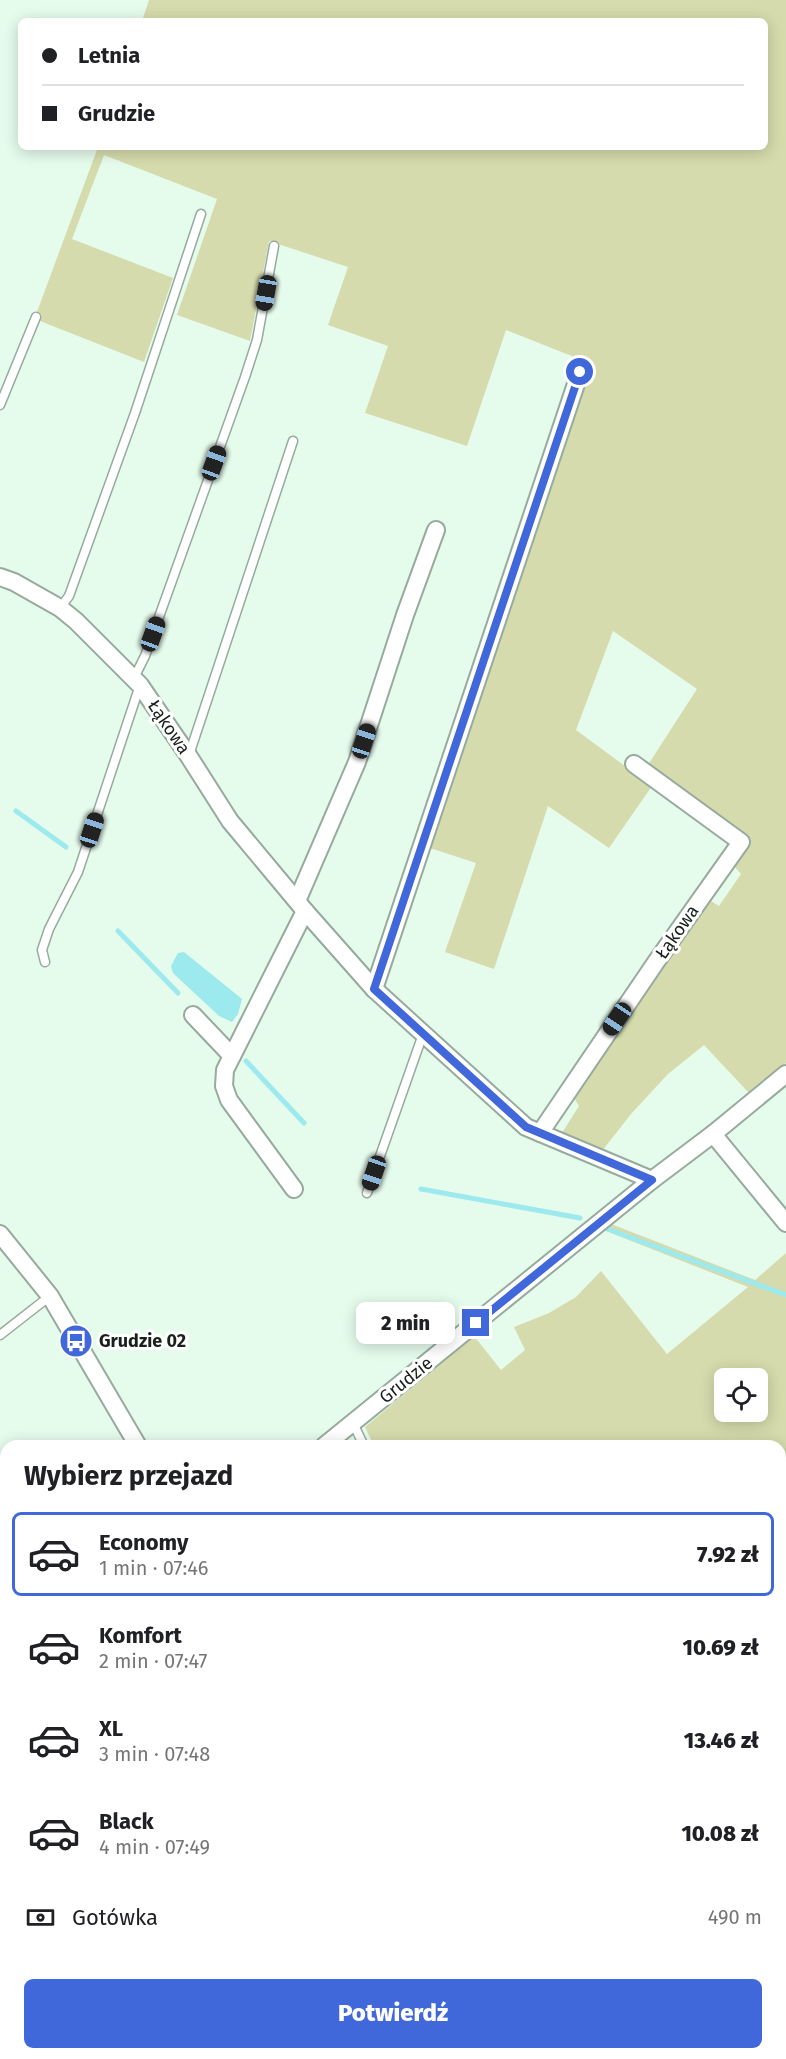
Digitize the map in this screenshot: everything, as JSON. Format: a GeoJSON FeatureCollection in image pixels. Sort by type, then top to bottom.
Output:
{"type":"FeatureCollection","features":[{"type":"Feature","properties":{"kind":"street"},"geometry":{"type":"LineString","coordinates":[[374,989],[580,372]]}},
{"type":"Feature","properties":{"kind":"street"},"geometry":{"type":"LineString","coordinates":[[294,1189],[229,1100],[224,1086],[225,1070],[301,906],[357,762],[405,615],[436,530]]}},
{"type":"Feature","properties":{"kind":"street","name":"Łąkowa"},"geometry":{"type":"LineString","coordinates":[[0,577],[14,582],[60,608],[137,681],[230,821],[374,989],[526,1127],[652,1180]]}},
{"type":"Feature","properties":{"kind":"street","name":"Łąkowa"},"geometry":{"type":"LineString","coordinates":[[540,1133],[741,842],[634,764]]}},
{"type":"Feature","properties":{"kind":"street"},"geometry":{"type":"LineString","coordinates":[[193,1015],[232,1056]]}},
{"type":"Feature","properties":{"kind":"street","name":"Grudzie"},"geometry":{"type":"LineString","coordinates":[[332,1440],[786,1074]]}},
{"type":"Feature","properties":{"kind":"street"},"geometry":{"type":"LineString","coordinates":[[713,1134],[786,1223]]}},
{"type":"Feature","properties":{"kind":"street"},"geometry":{"type":"LineString","coordinates":[[0,1234],[50,1296],[134,1440]]}},
{"type":"Feature","properties":{"kind":"lane"},"geometry":{"type":"LineString","coordinates":[[60,608],[69,596],[128,434],[201,214]]}},
{"type":"Feature","properties":{"kind":"lane"},"geometry":{"type":"LineString","coordinates":[[45,962],[42,950],[49,929],[78,872],[145,656],[254,349],[274,246]]}},
{"type":"Feature","properties":{"kind":"lane"},"geometry":{"type":"LineString","coordinates":[[0,405],[36,316]]}},
{"type":"Feature","properties":{"kind":"lane"},"geometry":{"type":"LineString","coordinates":[[188,755],[292,441]]}},
{"type":"Feature","properties":{"kind":"lane"},"geometry":{"type":"LineString","coordinates":[[367,1193],[423,1034]]}},
{"type":"Feature","properties":{"kind":"lane"},"geometry":{"type":"LineString","coordinates":[[0,1335],[50,1296]]}},
{"type":"Feature","properties":{"kind":"lane"},"geometry":{"type":"LineString","coordinates":[[353,1423],[361,1440]]}},
{"type":"Feature","properties":{"kind":"green space"},"geometry":{"type":"Polygon","coordinates":[[[149,0],[786,0],[786,1063],[749,1093],[704,1045],[668,1074],[631,1114],[602,1151],[560,1136],[579,1106],[573,1096],[708,899],[719,906],[741,874],[735,867],[735,860],[750,839],[742,831],[646,768],[697,689],[613,631],[576,730],[652,786],[609,848],[548,806],[494,969],[445,952],[476,863],[430,848],[592,364],[506,330],[467,446],[365,413],[388,346],[328,325],[348,267],[269,241],[250,341],[177,315],[217,199],[104,155],[72,239],[173,278],[144,362],[40,321],[42,315],[37,312],[97,150],[768,150],[768,18],[143,18],[149,0]]]}},
{"type":"Feature","properties":{"kind":"green space"},"geometry":{"type":"Polygon","coordinates":[[[611,1224],[755,1280],[786,1253],[786,1440],[371,1440],[365,1427],[474,1336],[501,1370],[525,1350],[514,1327],[549,1313],[576,1297],[601,1271],[667,1354],[748,1287],[601,1229],[611,1224]]]}},
{"type":"Feature","properties":{"kind":"water"},"geometry":{"type":"Polygon","coordinates":[[[184,952],[242,999],[238,1014],[232,1022],[219,1016],[173,973],[171,966],[178,953],[184,952]]]}},
{"type":"Feature","properties":{"kind":"waterway"},"geometry":{"type":"LineString","coordinates":[[16,811],[66,847]]}},
{"type":"Feature","properties":{"kind":"waterway"},"geometry":{"type":"LineString","coordinates":[[118,931],[178,993]]}},
{"type":"Feature","properties":{"kind":"waterway"},"geometry":{"type":"LineString","coordinates":[[246,1061],[304,1123]]}},
{"type":"Feature","properties":{"kind":"waterway"},"geometry":{"type":"LineString","coordinates":[[421,1189],[580,1218]]}},
{"type":"Feature","properties":{"kind":"waterway"},"geometry":{"type":"LineString","coordinates":[[605,1228],[786,1295]]}},
{"type":"Feature","properties":{"kind":"place","name":"Grudzie 02"},"geometry":{"type":"Point","coordinates":[76,1341]}},
{"type":"Feature","properties":{"kind":"route"},"geometry":{"type":"LineString","coordinates":[[476,1323],[652,1180],[526,1127],[374,989],[580,372]]}}]}
